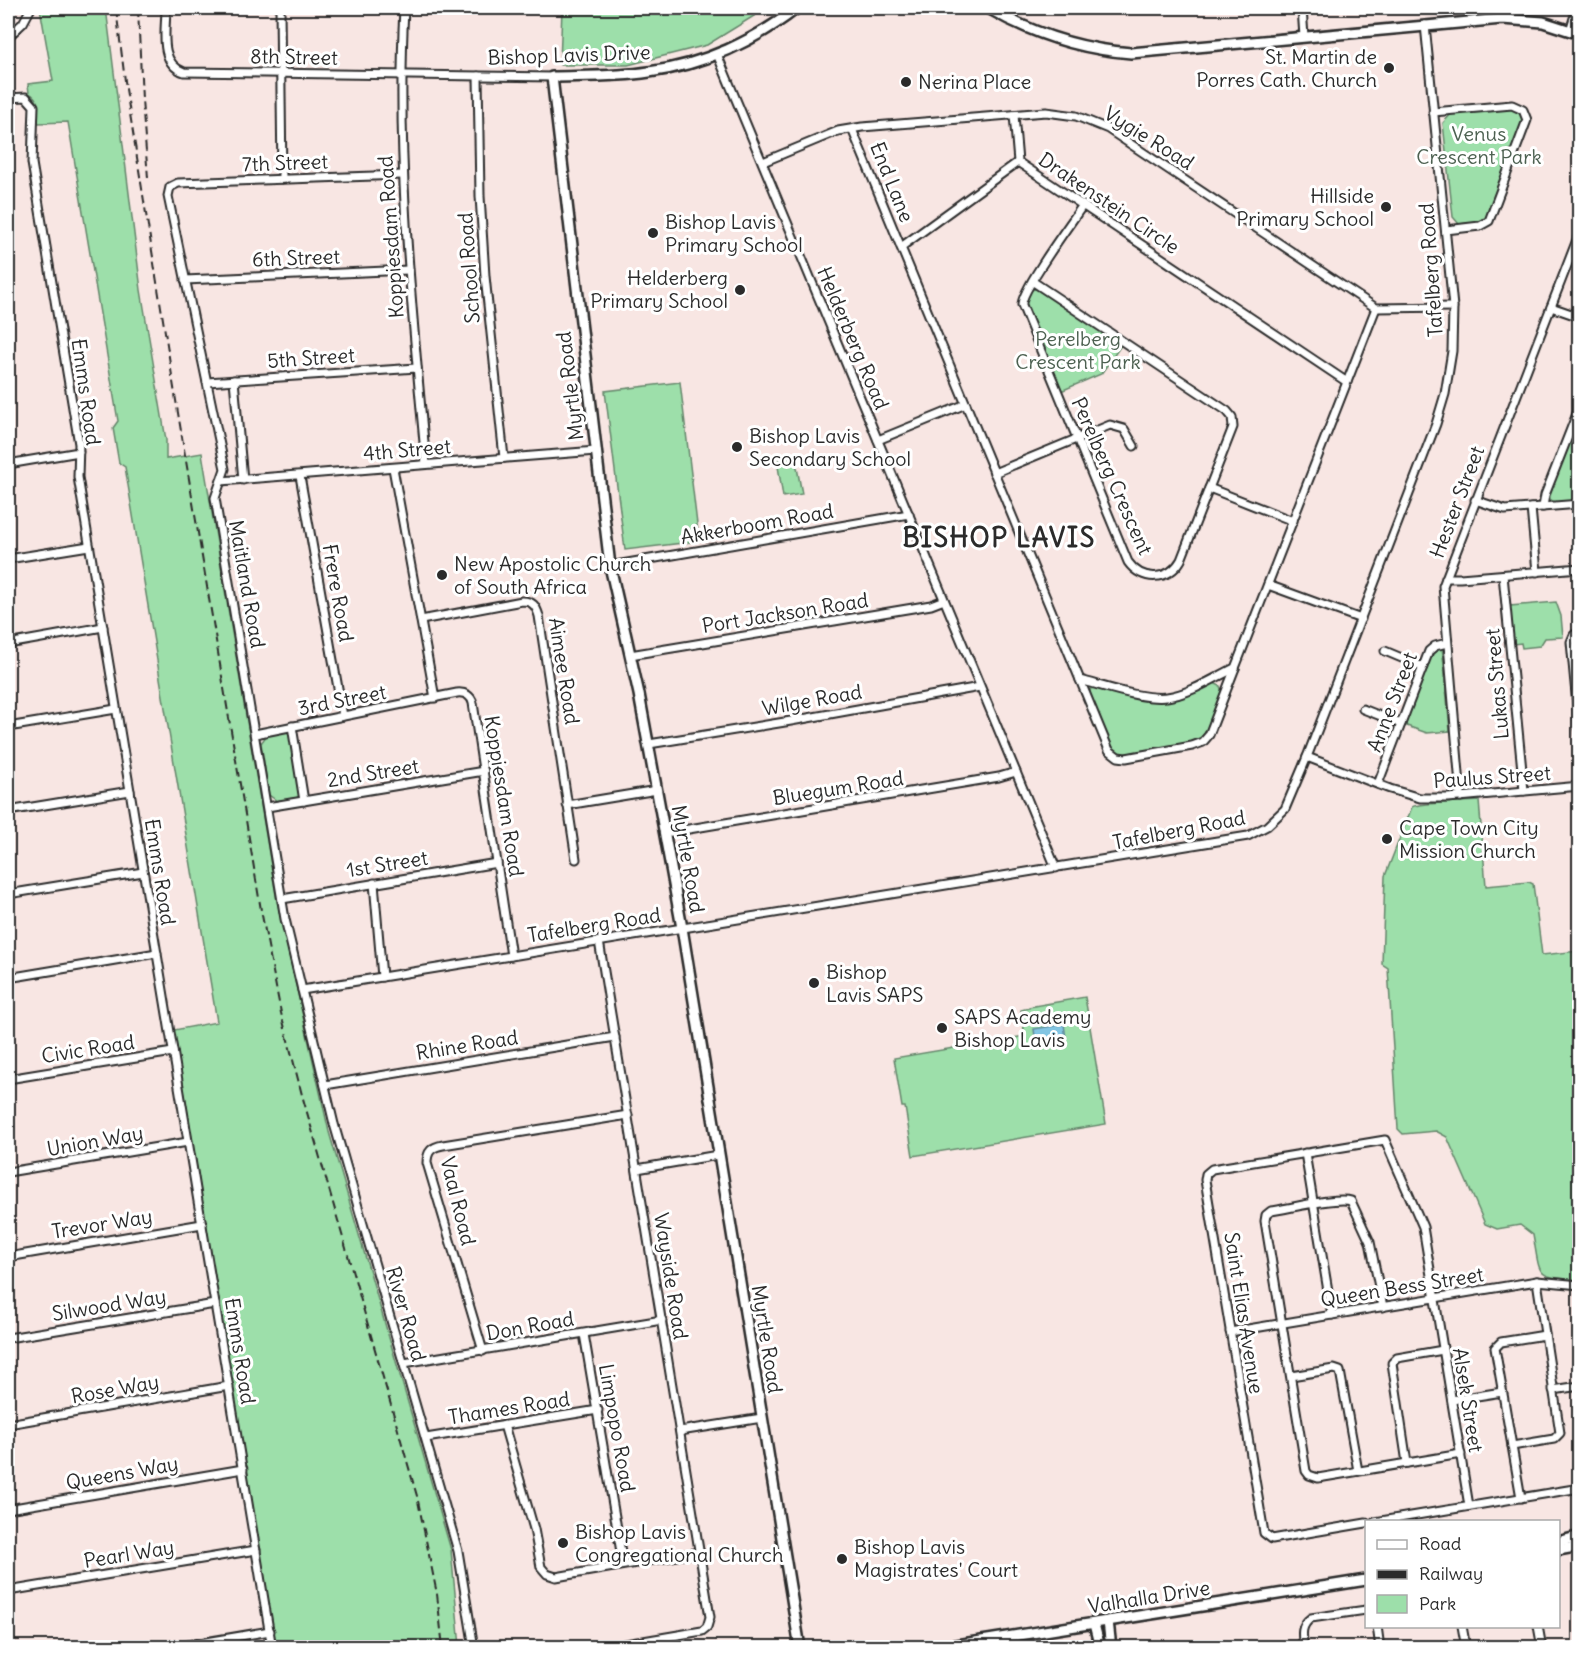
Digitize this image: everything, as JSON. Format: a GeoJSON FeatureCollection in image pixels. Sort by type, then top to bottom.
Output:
{"type":"FeatureCollection","features":[{"type":"Feature","properties":{"kind":"street"},"geometry":{"type":"LineString","coordinates":[[8,37],[23,23],[32,8]]}},
{"type":"Feature","properties":{"kind":"street","name":"8th Street"},"geometry":{"type":"LineString","coordinates":[[166,8],[167,56],[176,68],[188,72],[400,75]]}},
{"type":"Feature","properties":{"kind":"street"},"geometry":{"type":"LineString","coordinates":[[280,8],[282,179]]}},
{"type":"Feature","properties":{"kind":"street","name":"Koppiesdam Road"},"geometry":{"type":"LineString","coordinates":[[404,8],[400,75],[402,175],[408,270],[426,464]]}},
{"type":"Feature","properties":{"kind":"street","name":"Bishop Lavis Drive"},"geometry":{"type":"LineString","coordinates":[[400,75],[552,77],[651,72],[717,54],[764,31],[797,8]]}},
{"type":"Feature","properties":{"kind":"street"},"geometry":{"type":"LineString","coordinates":[[988,8],[1041,34],[1103,51],[1150,52],[1516,19],[1543,22],[1575,32],[1577,8]]}},
{"type":"Feature","properties":{"kind":"street"},"geometry":{"type":"LineString","coordinates":[[1302,8],[1304,37]]}},
{"type":"Feature","properties":{"kind":"street","name":"Tafelberg Road"},"geometry":{"type":"LineString","coordinates":[[302,990],[1248,836],[1278,817],[1285,809],[1307,757],[1443,404],[1452,351],[1453,306],[1425,26]]}},
{"type":"Feature","properties":{"kind":"street","name":"Helderberg Road"},"geometry":{"type":"LineString","coordinates":[[717,54],[1056,868]]}},
{"type":"Feature","properties":{"kind":"street","name":"School Road"},"geometry":{"type":"LineString","coordinates":[[478,76],[480,196],[485,276],[504,458]]}},
{"type":"Feature","properties":{"kind":"street","name":"Myrtle Road"},"geometry":{"type":"LineString","coordinates":[[552,77],[610,566],[648,744],[682,928],[800,1647]]}},
{"type":"Feature","properties":{"kind":"street","name":"Emms Road"},"geometry":{"type":"LineString","coordinates":[[8,98],[23,96],[31,100],[34,108],[32,163],[79,452],[78,477],[272,1647]]}},
{"type":"Feature","properties":{"kind":"street"},"geometry":{"type":"LineString","coordinates":[[1433,112],[1512,105],[1523,110],[1527,120],[1489,220],[1480,226],[1446,230]]}},
{"type":"Feature","properties":{"kind":"street","name":"Vygie Road"},"geometry":{"type":"LineString","coordinates":[[762,162],[827,135],[852,129],[1046,112],[1076,116],[1108,129],[1376,308]]}},
{"type":"Feature","properties":{"kind":"street"},"geometry":{"type":"LineString","coordinates":[[1014,115],[1018,162]]}},
{"type":"Feature","properties":{"kind":"street","name":"End Lane"},"geometry":{"type":"LineString","coordinates":[[852,129],[901,247]]}},
{"type":"Feature","properties":{"kind":"street","name":"Drakenstein Circle"},"geometry":{"type":"LineString","coordinates":[[901,247],[1018,162],[1347,382]]}},
{"type":"Feature","properties":{"kind":"street","name":"7th Street"},"geometry":{"type":"LineString","coordinates":[[170,187],[178,183],[402,175]]}},
{"type":"Feature","properties":{"kind":"street","name":"Maitland Road"},"geometry":{"type":"LineString","coordinates":[[170,187],[168,196],[225,469],[215,498],[282,899],[302,990]]}},
{"type":"Feature","properties":{"kind":"street"},"geometry":{"type":"LineString","coordinates":[[1032,281],[1083,206]]}},
{"type":"Feature","properties":{"kind":"street","name":"Hester Street"},"geometry":{"type":"LineString","coordinates":[[1461,797],[1443,592],[1475,500],[1580,232]]}},
{"type":"Feature","properties":{"kind":"street"},"geometry":{"type":"LineString","coordinates":[[901,247],[1109,750],[1118,757],[1126,758],[1192,746],[1203,742],[1209,735],[1376,308],[1453,306]]}},
{"type":"Feature","properties":{"kind":"street","name":"6th Street"},"geometry":{"type":"LineString","coordinates":[[185,280],[408,270]]}},
{"type":"Feature","properties":{"kind":"street","name":"Perelberg Crescent"},"geometry":{"type":"LineString","coordinates":[[1032,281],[1230,414],[1233,427],[1178,565],[1170,573],[1159,577],[1141,574],[1128,562],[1077,440],[1022,305],[1023,295],[1032,281]]}},
{"type":"Feature","properties":{"kind":"street"},"geometry":{"type":"LineString","coordinates":[[1551,307],[1580,317]]}},
{"type":"Feature","properties":{"kind":"street","name":"5th Street"},"geometry":{"type":"LineString","coordinates":[[207,382],[417,368]]}},
{"type":"Feature","properties":{"kind":"street"},"geometry":{"type":"LineString","coordinates":[[234,380],[243,480]]}},
{"type":"Feature","properties":{"kind":"street"},"geometry":{"type":"LineString","coordinates":[[878,440],[966,405]]}},
{"type":"Feature","properties":{"kind":"street"},"geometry":{"type":"LineString","coordinates":[[1543,507],[1545,495],[1580,406]]}},
{"type":"Feature","properties":{"kind":"street"},"geometry":{"type":"LineString","coordinates":[[994,473],[1114,425],[1124,429],[1134,446]]}},
{"type":"Feature","properties":{"kind":"street","name":"4th Street"},"geometry":{"type":"LineString","coordinates":[[221,481],[596,451]]}},
{"type":"Feature","properties":{"kind":"street"},"geometry":{"type":"LineString","coordinates":[[8,464],[79,452]]}},
{"type":"Feature","properties":{"kind":"street"},"geometry":{"type":"LineString","coordinates":[[393,468],[435,698]]}},
{"type":"Feature","properties":{"kind":"street","name":"Frere Road"},"geometry":{"type":"LineString","coordinates":[[300,476],[343,716]]}},
{"type":"Feature","properties":{"kind":"street"},"geometry":{"type":"LineString","coordinates":[[1209,488],[1293,520]]}},
{"type":"Feature","properties":{"kind":"street"},"geometry":{"type":"LineString","coordinates":[[1475,500],[1500,509],[1580,504]]}},
{"type":"Feature","properties":{"kind":"street"},"geometry":{"type":"LineString","coordinates":[[1531,508],[1537,572]]}},
{"type":"Feature","properties":{"kind":"street","name":"Akkerboom Road"},"geometry":{"type":"LineString","coordinates":[[610,566],[909,514]]}},
{"type":"Feature","properties":{"kind":"street"},"geometry":{"type":"LineString","coordinates":[[8,559],[89,546]]}},
{"type":"Feature","properties":{"kind":"street"},"geometry":{"type":"LineString","coordinates":[[1446,578],[1580,568]]}},
{"type":"Feature","properties":{"kind":"street","name":"Lukas Street"},"geometry":{"type":"LineString","coordinates":[[1503,574],[1524,791]]}},
{"type":"Feature","properties":{"kind":"street"},"geometry":{"type":"LineString","coordinates":[[1268,585],[1360,619]]}},
{"type":"Feature","properties":{"kind":"street","name":"Port Jackson Road"},"geometry":{"type":"LineString","coordinates":[[630,655],[920,607],[945,600]]}},
{"type":"Feature","properties":{"kind":"street","name":"Aimee Road"},"geometry":{"type":"LineString","coordinates":[[421,620],[522,601],[532,603],[536,608],[576,859]]}},
{"type":"Feature","properties":{"kind":"street"},"geometry":{"type":"LineString","coordinates":[[8,644],[103,627]]}},
{"type":"Feature","properties":{"kind":"street"},"geometry":{"type":"LineString","coordinates":[[1580,631],[1573,637],[1571,645],[1580,737]]}},
{"type":"Feature","properties":{"kind":"street","name":"Anne Street"},"geometry":{"type":"LineString","coordinates":[[1378,784],[1432,647],[1447,643]]}},
{"type":"Feature","properties":{"kind":"street"},"geometry":{"type":"LineString","coordinates":[[1385,651],[1423,667]]}},
{"type":"Feature","properties":{"kind":"street"},"geometry":{"type":"LineString","coordinates":[[1080,680],[1149,697],[1163,698],[1180,694],[1235,668]]}},
{"type":"Feature","properties":{"kind":"street","name":"Wilge Road"},"geometry":{"type":"LineString","coordinates":[[648,744],[980,687]]}},
{"type":"Feature","properties":{"kind":"street","name":"Koppiesdam Road"},"geometry":{"type":"LineString","coordinates":[[435,698],[460,693],[466,694],[472,700],[511,956]]}},
{"type":"Feature","properties":{"kind":"street","name":"3rd Street"},"geometry":{"type":"LineString","coordinates":[[255,734],[435,698]]}},
{"type":"Feature","properties":{"kind":"street"},"geometry":{"type":"LineString","coordinates":[[8,727],[116,709]]}},
{"type":"Feature","properties":{"kind":"street"},"geometry":{"type":"LineString","coordinates":[[1363,709],[1401,724]]}},
{"type":"Feature","properties":{"kind":"street"},"geometry":{"type":"LineString","coordinates":[[292,726],[304,801]]}},
{"type":"Feature","properties":{"kind":"street","name":"Paulus Street"},"geometry":{"type":"LineString","coordinates":[[1307,757],[1420,798],[1461,797],[1580,786]]}},
{"type":"Feature","properties":{"kind":"street","name":"2nd Street"},"geometry":{"type":"LineString","coordinates":[[267,807],[484,771]]}},
{"type":"Feature","properties":{"kind":"street","name":"Bluegum Road"},"geometry":{"type":"LineString","coordinates":[[665,833],[999,777],[1016,772]]}},
{"type":"Feature","properties":{"kind":"street"},"geometry":{"type":"LineString","coordinates":[[8,811],[130,790]]}},
{"type":"Feature","properties":{"kind":"street"},"geometry":{"type":"LineString","coordinates":[[567,805],[657,790]]}},
{"type":"Feature","properties":{"kind":"street","name":"1st Street"},"geometry":{"type":"LineString","coordinates":[[282,899],[497,863]]}},
{"type":"Feature","properties":{"kind":"street"},"geometry":{"type":"LineString","coordinates":[[8,894],[143,872]]}},
{"type":"Feature","properties":{"kind":"street"},"geometry":{"type":"LineString","coordinates":[[374,883],[382,977]]}},
{"type":"Feature","properties":{"kind":"street","name":"Wayside Road"},"geometry":{"type":"LineString","coordinates":[[599,941],[710,1617],[707,1627],[702,1631],[602,1647]]}},
{"type":"Feature","properties":{"kind":"street"},"geometry":{"type":"LineString","coordinates":[[8,978],[157,953]]}},
{"type":"Feature","properties":{"kind":"street","name":"River Road"},"geometry":{"type":"LineString","coordinates":[[302,990],[334,1124],[458,1551],[474,1647]]}},
{"type":"Feature","properties":{"kind":"street","name":"Rhine Road"},"geometry":{"type":"LineString","coordinates":[[325,1085],[615,1037]]}},
{"type":"Feature","properties":{"kind":"street","name":"Civic Road"},"geometry":{"type":"LineString","coordinates":[[8,1079],[173,1052]]}},
{"type":"Feature","properties":{"kind":"street","name":"Vaal Road"},"geometry":{"type":"LineString","coordinates":[[483,1351],[428,1163],[429,1152],[432,1148],[443,1144],[628,1115]]}},
{"type":"Feature","properties":{"kind":"street","name":"Saint Elias Avenue"},"geometry":{"type":"LineString","coordinates":[[1365,1523],[1272,1539],[1266,1536],[1263,1530],[1207,1192],[1206,1174],[1214,1168],[1385,1140]]}},
{"type":"Feature","properties":{"kind":"street","name":"Alsek Street"},"geometry":{"type":"LineString","coordinates":[[1385,1140],[1423,1227],[1469,1506]]}},
{"type":"Feature","properties":{"kind":"street","name":"Union Way"},"geometry":{"type":"LineString","coordinates":[[8,1172],[188,1142]]}},
{"type":"Feature","properties":{"kind":"street"},"geometry":{"type":"LineString","coordinates":[[1305,1153],[1332,1315]]}},
{"type":"Feature","properties":{"kind":"street"},"geometry":{"type":"LineString","coordinates":[[637,1169],[718,1155]]}},
{"type":"Feature","properties":{"kind":"street"},"geometry":{"type":"LineString","coordinates":[[1383,1307],[1370,1242],[1353,1204],[1345,1199],[1271,1211],[1265,1218],[1306,1471],[1311,1477],[1318,1478],[1461,1454]]}},
{"type":"Feature","properties":{"kind":"street","name":"Trevor Way"},"geometry":{"type":"LineString","coordinates":[[8,1257],[202,1224]]}},
{"type":"Feature","properties":{"kind":"street"},"geometry":{"type":"LineString","coordinates":[[1512,1446],[1554,1439],[1560,1431],[1537,1281]]}},
{"type":"Feature","properties":{"kind":"street","name":"Queen Bess Street"},"geometry":{"type":"LineString","coordinates":[[1230,1332],[1537,1281],[1580,1285]]}},
{"type":"Feature","properties":{"kind":"street","name":"Silwood Way"},"geometry":{"type":"LineString","coordinates":[[8,1338],[215,1304]]}},
{"type":"Feature","properties":{"kind":"street","name":"Don Road"},"geometry":{"type":"LineString","coordinates":[[404,1363],[662,1320]]}},
{"type":"Feature","properties":{"kind":"street","name":"Limpopo Road"},"geometry":{"type":"LineString","coordinates":[[584,1334],[623,1564]]}},
{"type":"Feature","properties":{"kind":"street"},"geometry":{"type":"LineString","coordinates":[[1521,1497],[1495,1350],[1496,1345],[1501,1342],[1545,1335]]}},
{"type":"Feature","properties":{"kind":"street"},"geometry":{"type":"LineString","coordinates":[[1407,1463],[1392,1363],[1397,1358],[1443,1350]]}},
{"type":"Feature","properties":{"kind":"street"},"geometry":{"type":"LineString","coordinates":[[1291,1376],[1334,1369],[1340,1371],[1358,1471]]}},
{"type":"Feature","properties":{"kind":"street","name":"Rose Way"},"geometry":{"type":"LineString","coordinates":[[8,1424],[229,1386]]}},
{"type":"Feature","properties":{"kind":"street"},"geometry":{"type":"LineString","coordinates":[[1553,1390],[1580,1386]]}},
{"type":"Feature","properties":{"kind":"street"},"geometry":{"type":"LineString","coordinates":[[1452,1401],[1502,1392]]}},
{"type":"Feature","properties":{"kind":"street","name":"Thames Road"},"geometry":{"type":"LineString","coordinates":[[426,1438],[598,1410]]}},
{"type":"Feature","properties":{"kind":"street"},"geometry":{"type":"LineString","coordinates":[[680,1431],[762,1418]]}},
{"type":"Feature","properties":{"kind":"street"},"geometry":{"type":"LineString","coordinates":[[504,1425],[534,1529],[543,1571],[556,1576],[700,1552]]}},
{"type":"Feature","properties":{"kind":"street","name":"Queens Way"},"geometry":{"type":"LineString","coordinates":[[8,1509],[243,1469]]}},
{"type":"Feature","properties":{"kind":"street"},"geometry":{"type":"LineString","coordinates":[[1381,1520],[1580,1488]]}},
{"type":"Feature","properties":{"kind":"street"},"geometry":{"type":"LineString","coordinates":[[1560,1541],[1580,1536]]}},
{"type":"Feature","properties":{"kind":"street"},"geometry":{"type":"LineString","coordinates":[[1560,1550],[1580,1546]]}},
{"type":"Feature","properties":{"kind":"street","name":"Pearl Way"},"geometry":{"type":"LineString","coordinates":[[8,1591],[256,1550]]}},
{"type":"Feature","properties":{"kind":"street","name":"Valhalla Drive"},"geometry":{"type":"LineString","coordinates":[[937,1647],[1365,1580]]}},
{"type":"Feature","properties":{"kind":"street"},"geometry":{"type":"LineString","coordinates":[[1304,1647],[1302,1631],[1304,1623],[1311,1618],[1365,1610]]}},
{"type":"Feature","properties":{"kind":"street"},"geometry":{"type":"LineString","coordinates":[[1108,1621],[1111,1647]]}},
{"type":"Feature","properties":{"kind":"street"},"geometry":{"type":"LineString","coordinates":[[1094,1624],[1100,1647]]}},
{"type":"Feature","properties":{"kind":"street"},"geometry":{"type":"LineString","coordinates":[[1377,1628],[1380,1647]]}},
{"type":"Feature","properties":{"kind":"street"},"geometry":{"type":"LineString","coordinates":[[1462,1628],[1466,1647]]}},
{"type":"Feature","properties":{"kind":"street"},"geometry":{"type":"LineString","coordinates":[[1538,1628],[1542,1647]]}},
{"type":"Feature","properties":{"kind":"street"},"geometry":{"type":"LineString","coordinates":[[170,1647],[270,1631]]}},
{"type":"Feature","properties":{"kind":"green space"},"geometry":{"type":"Polygon","coordinates":[[[40,8],[106,8],[141,290],[166,440],[166,459],[202,453],[277,901],[329,1132],[451,1550],[460,1647],[276,1647],[174,1030],[217,1022],[125,467],[119,463],[113,428],[118,421],[68,122],[38,123],[37,102],[29,93],[28,84],[53,81],[40,8]]]}},
{"type":"Feature","properties":{"kind":"green space"},"geometry":{"type":"Polygon","coordinates":[[[562,8],[767,8],[707,45],[628,65],[560,65],[562,8]]]}},
{"type":"Feature","properties":{"kind":"green space","name":"Venus Crescent Park"},"geometry":{"type":"Polygon","coordinates":[[[1512,108],[1522,114],[1523,124],[1486,218],[1480,222],[1459,224],[1453,217],[1443,123],[1451,114],[1512,108]]]}},
{"type":"Feature","properties":{"kind":"green space","name":"Perelberg Crescent Park"},"geometry":{"type":"Polygon","coordinates":[[[1031,290],[1039,290],[1122,344],[1101,374],[1061,391],[1024,303],[1031,290]]]}},
{"type":"Feature","properties":{"kind":"green space"},"geometry":{"type":"Polygon","coordinates":[[[680,382],[699,541],[625,550],[605,391],[680,382]]]}},
{"type":"Feature","properties":{"kind":"green space"},"geometry":{"type":"Polygon","coordinates":[[[1579,415],[1579,501],[1554,502],[1549,495],[1579,415]]]}},
{"type":"Feature","properties":{"kind":"green space"},"geometry":{"type":"Polygon","coordinates":[[[795,457],[802,494],[783,497],[777,460],[795,457]]]}},
{"type":"Feature","properties":{"kind":"green space"},"geometry":{"type":"Polygon","coordinates":[[[1556,602],[1561,616],[1563,637],[1545,638],[1540,646],[1522,648],[1521,643],[1513,644],[1510,606],[1556,602]]]}},
{"type":"Feature","properties":{"kind":"green space"},"geometry":{"type":"Polygon","coordinates":[[[1436,649],[1442,649],[1450,731],[1427,733],[1404,725],[1432,653],[1436,649]]]}},
{"type":"Feature","properties":{"kind":"green space"},"geometry":{"type":"Polygon","coordinates":[[[1214,683],[1220,686],[1222,692],[1208,729],[1198,740],[1124,754],[1115,751],[1111,746],[1090,695],[1090,689],[1095,688],[1134,698],[1164,701],[1185,697],[1214,683]]]}},
{"type":"Feature","properties":{"kind":"green space"},"geometry":{"type":"Polygon","coordinates":[[[288,731],[300,797],[277,801],[269,795],[261,743],[267,735],[288,731]]]}},
{"type":"Feature","properties":{"kind":"green space"},"geometry":{"type":"Polygon","coordinates":[[[1479,801],[1486,886],[1529,882],[1533,884],[1542,955],[1579,951],[1579,1280],[1554,1277],[1542,1272],[1537,1260],[1533,1235],[1520,1225],[1497,1229],[1485,1224],[1447,1137],[1436,1131],[1403,1134],[1398,1129],[1388,968],[1382,964],[1385,876],[1412,807],[1479,801]]]}},
{"type":"Feature","properties":{"kind":"green space"},"geometry":{"type":"Polygon","coordinates":[[[1085,997],[1106,1124],[913,1156],[894,1058],[1025,1036],[1021,1010],[1085,997]]]}},
{"type":"Feature","properties":{"kind":"water"},"geometry":{"type":"Polygon","coordinates":[[[1064,1024],[1066,1039],[1036,1044],[1034,1029],[1064,1024]]]}},
{"type":"Feature","properties":{"kind":"railway"},"geometry":{"type":"LineString","coordinates":[[116,8],[126,89],[178,413],[261,910],[281,1013],[302,1095],[417,1496],[437,1594],[443,1648]]}},
{"type":"Feature","properties":{"kind":"railway"},"geometry":{"type":"LineString","coordinates":[[138,8],[148,178]]}},
{"type":"Feature","properties":{"kind":"place","name":"St. Martin de Porres Cath. Church"},"geometry":{"type":"Point","coordinates":[1389,68]}},
{"type":"Feature","properties":{"kind":"place","name":"Nerina Place"},"geometry":{"type":"Point","coordinates":[906,82]}},
{"type":"Feature","properties":{"kind":"place","name":"Hillside Primary School"},"geometry":{"type":"Point","coordinates":[1386,207]}},
{"type":"Feature","properties":{"kind":"place","name":"Bishop Lavis Primary School"},"geometry":{"type":"Point","coordinates":[653,233]}},
{"type":"Feature","properties":{"kind":"place","name":"Helderberg Primary School"},"geometry":{"type":"Point","coordinates":[740,290]}},
{"type":"Feature","properties":{"kind":"place","name":"Bishop Lavis Secondary School"},"geometry":{"type":"Point","coordinates":[737,447]}},
{"type":"Feature","properties":{"kind":"place","name":"New Apostolic Church of South Africa"},"geometry":{"type":"Point","coordinates":[442,575]}},
{"type":"Feature","properties":{"kind":"place","name":"Cape Town City Mission Church"},"geometry":{"type":"Point","coordinates":[1387,839]}},
{"type":"Feature","properties":{"kind":"place","name":"Bishop Lavis SAPS"},"geometry":{"type":"Point","coordinates":[814,983]}},
{"type":"Feature","properties":{"kind":"place","name":"SAPS Academy Bishop Lavis"},"geometry":{"type":"Point","coordinates":[942,1028]}},
{"type":"Feature","properties":{"kind":"place","name":"Bishop Lavis Congregational Church"},"geometry":{"type":"Point","coordinates":[563,1543]}},
{"type":"Feature","properties":{"kind":"place","name":"Bishop Lavis Magistrates' Court"},"geometry":{"type":"Point","coordinates":[842,1559]}},
{"type":"Feature","properties":{"kind":"district","name":"BISHOP LAVIS"},"geometry":{"type":"Point","coordinates":[999,538]}}]}
